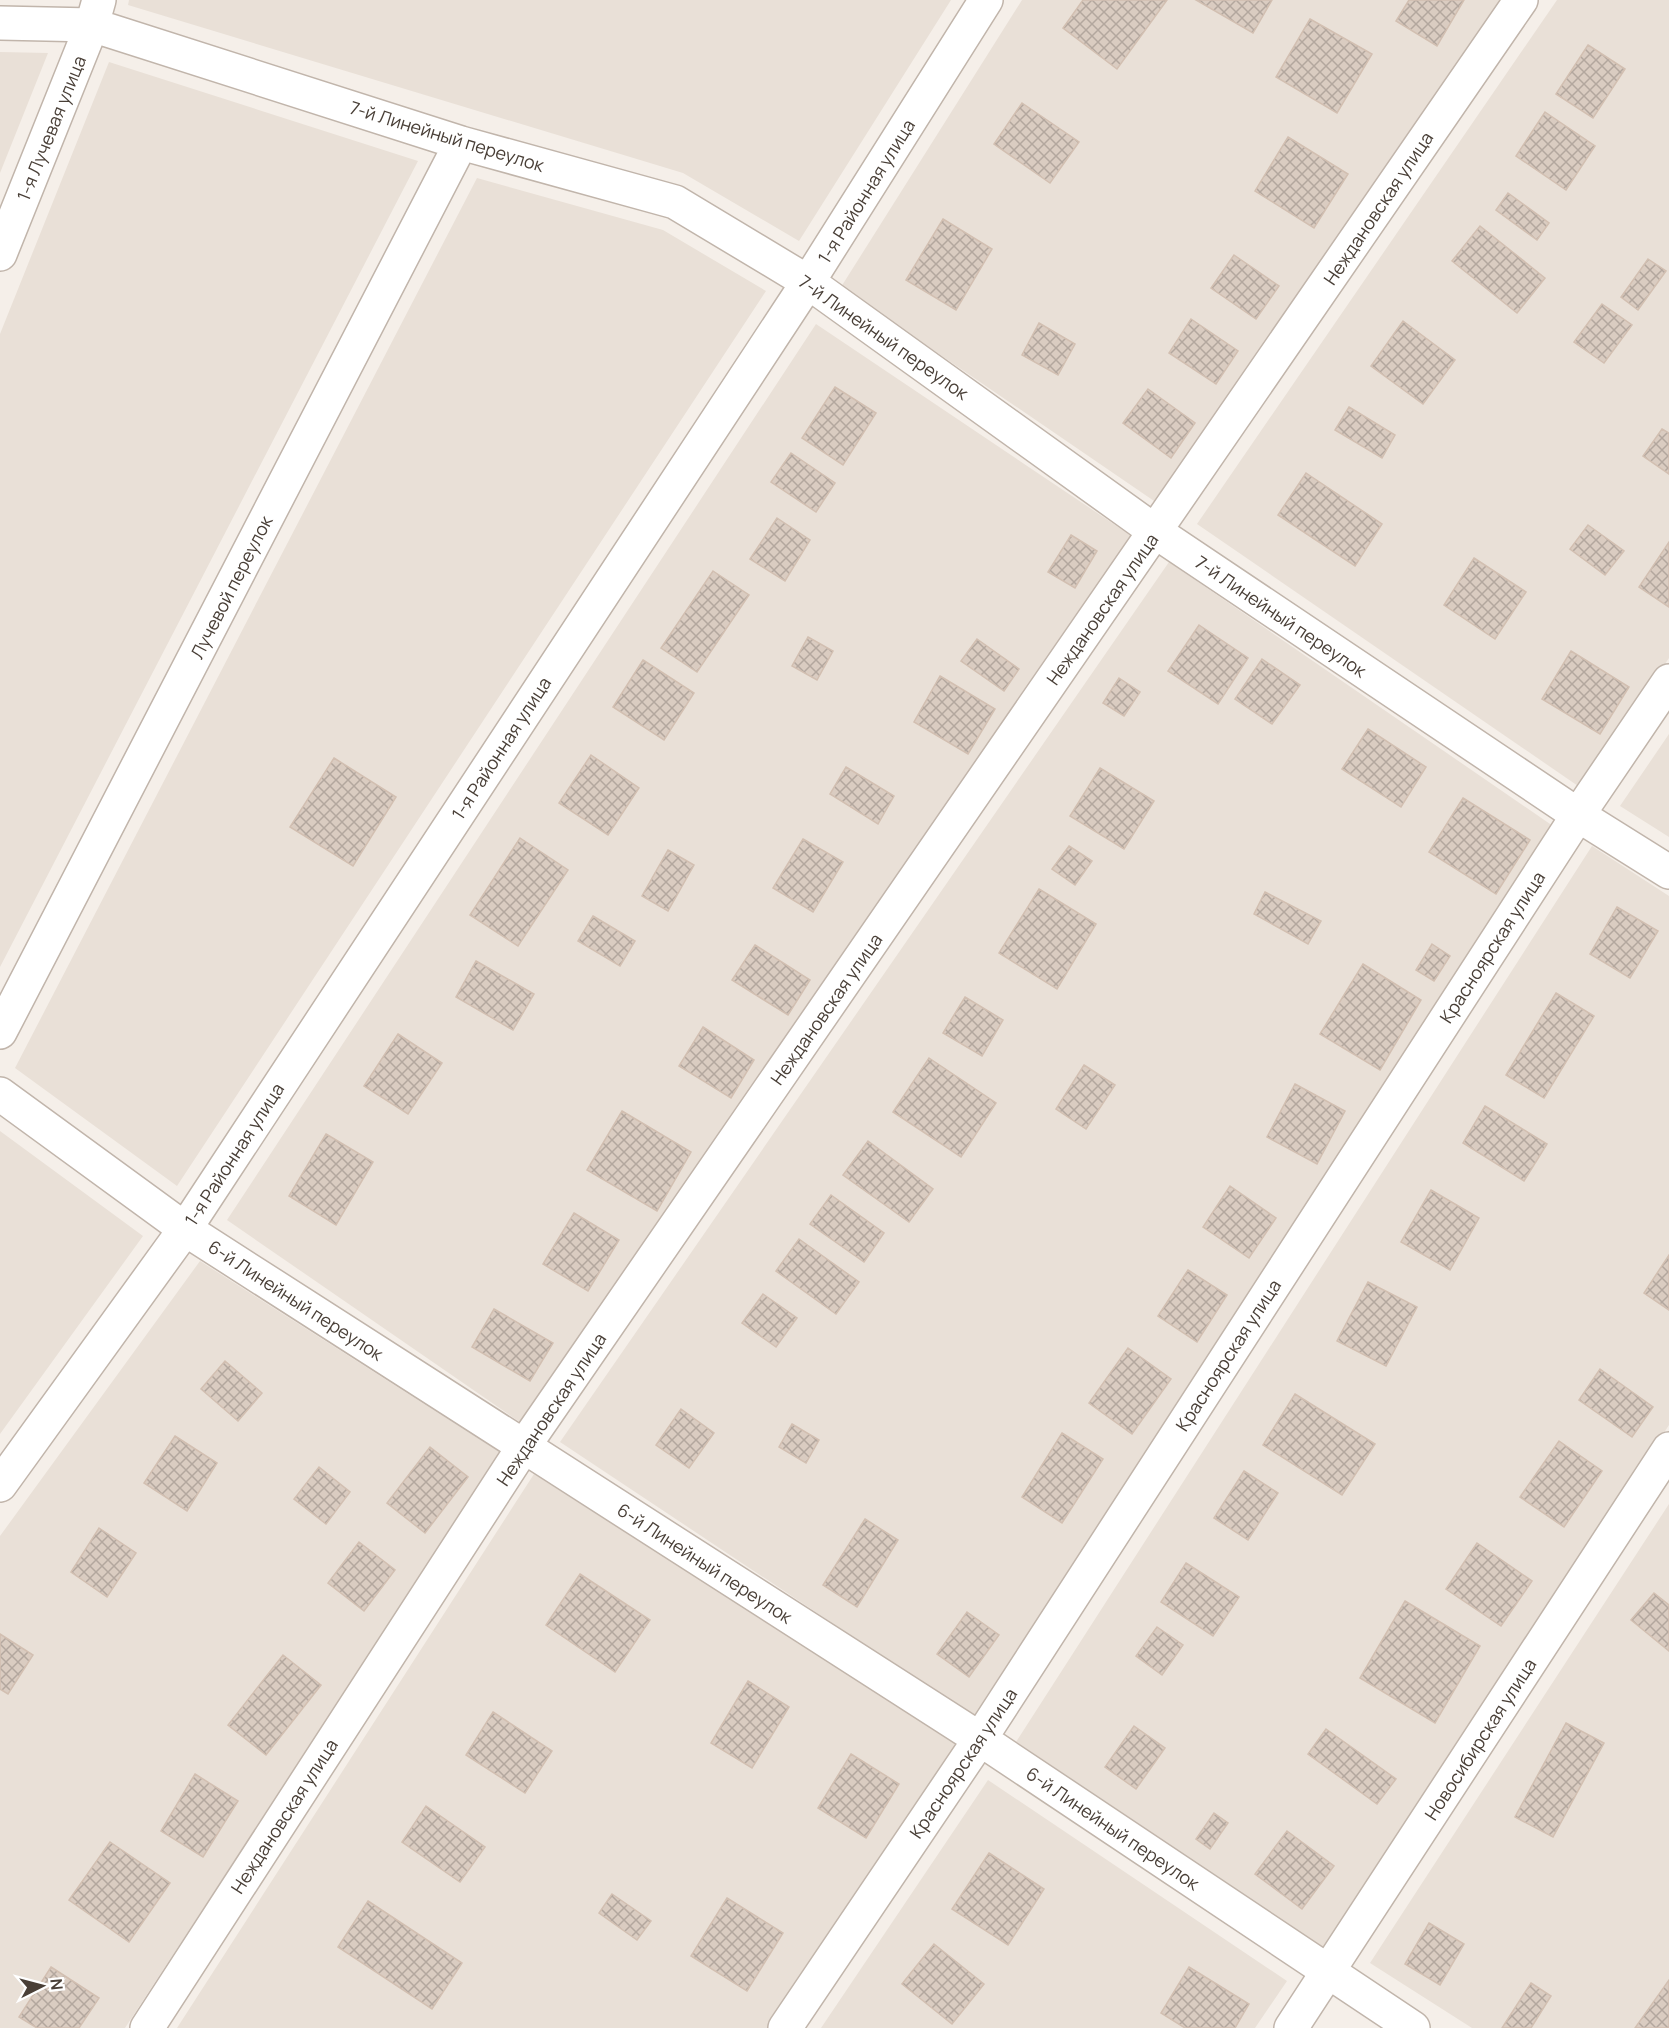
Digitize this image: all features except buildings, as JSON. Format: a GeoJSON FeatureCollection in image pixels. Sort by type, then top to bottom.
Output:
{"type":"FeatureCollection","features":[{"type":"Feature","properties":{"kind":"street","name":"1-я Районная улица"},"geometry":{"type":"LineString","coordinates":[[0,1485],[185,1229],[808,282],[986,0]]}},
{"type":"Feature","properties":{"kind":"street","name":"Неждановская улица"},"geometry":{"type":"LineString","coordinates":[[147,2028],[524,1446],[1521,0]]}},
{"type":"Feature","properties":{"kind":"street","name":"7-й Линейный переулок"},"geometry":{"type":"LineString","coordinates":[[0,23],[95,13],[462,143],[675,202],[808,282],[1156,532],[1578,815],[1669,872]]}},
{"type":"Feature","properties":{"kind":"street","name":"1-я Лучевая улица"},"geometry":{"type":"LineString","coordinates":[[0,254],[95,13]]}},
{"type":"Feature","properties":{"kind":"street","name":"Лучевой переулок"},"geometry":{"type":"LineString","coordinates":[[0,1032],[462,143]]}},
{"type":"Feature","properties":{"kind":"street","name":"Красноярская улица"},"geometry":{"type":"LineString","coordinates":[[785,2028],[980,1739],[1578,815],[1669,681]]}},
{"type":"Feature","properties":{"kind":"street","name":"6-й Линейный переулок"},"geometry":{"type":"LineString","coordinates":[[0,1094],[185,1229],[980,1739],[1413,2028]]}},
{"type":"Feature","properties":{"kind":"street","name":"Новосибирская улица"},"geometry":{"type":"LineString","coordinates":[[1291,2028],[1669,1449]]}},
{"type":"Feature","properties":{"kind":"shaded area"},"geometry":{"type":"Polygon","coordinates":[[[129,0],[951,0],[799,241],[683,173],[128,5],[129,0]]]}},
{"type":"Feature","properties":{"kind":"shaded area"},"geometry":{"type":"Polygon","coordinates":[[[1022,0],[1501,0],[1157,503],[841,287],[1022,0]]]}},
{"type":"Feature","properties":{"kind":"shaded area"},"geometry":{"type":"Polygon","coordinates":[[[1557,0],[1669,0],[1669,658],[1581,788],[1197,524],[1557,0]]]}},
{"type":"Feature","properties":{"kind":"shaded area"},"geometry":{"type":"Polygon","coordinates":[[[0,52],[48,53],[0,173],[0,52]]]}},
{"type":"Feature","properties":{"kind":"shaded area"},"geometry":{"type":"Polygon","coordinates":[[[109,62],[418,161],[0,967],[0,334],[109,62]]]}},
{"type":"Feature","properties":{"kind":"shaded area"},"geometry":{"type":"Polygon","coordinates":[[[477,178],[663,230],[766,291],[177,1186],[15,1068],[477,178]]]}},
{"type":"Feature","properties":{"kind":"shaded area"},"geometry":{"type":"Polygon","coordinates":[[[816,324],[1136,539],[524,1425],[227,1220],[816,324]]]}},
{"type":"Feature","properties":{"kind":"shaded area"},"geometry":{"type":"Polygon","coordinates":[[[1169,562],[1553,826],[975,1718],[560,1442],[1169,562]]]}},
{"type":"Feature","properties":{"kind":"shaded area"},"geometry":{"type":"Polygon","coordinates":[[[1669,734],[1669,837],[1620,806],[1669,734]]]}},
{"type":"Feature","properties":{"kind":"shaded area"},"geometry":{"type":"Polygon","coordinates":[[[1592,846],[1669,896],[1669,1425],[1327,1950],[1016,1742],[1592,846]]]}},
{"type":"Feature","properties":{"kind":"shaded area"},"geometry":{"type":"Polygon","coordinates":[[[0,1131],[143,1236],[0,1434],[0,1131]]]}},
{"type":"Feature","properties":{"kind":"shaded area"},"geometry":{"type":"Polygon","coordinates":[[[200,1261],[501,1453],[125,2028],[0,2028],[0,1536],[200,1261]]]}},
{"type":"Feature","properties":{"kind":"shaded area"},"geometry":{"type":"Polygon","coordinates":[[[534,1474],[960,1745],[770,2028],[177,2028],[534,1474]]]}},
{"type":"Feature","properties":{"kind":"shaded area"},"geometry":{"type":"Polygon","coordinates":[[[1669,1504],[1669,2028],[1472,2028],[1370,1963],[1669,1504]]]}},
{"type":"Feature","properties":{"kind":"shaded area"},"geometry":{"type":"Polygon","coordinates":[[[988,1780],[1287,1981],[1255,2028],[821,2028],[988,1780]]]}}]}
